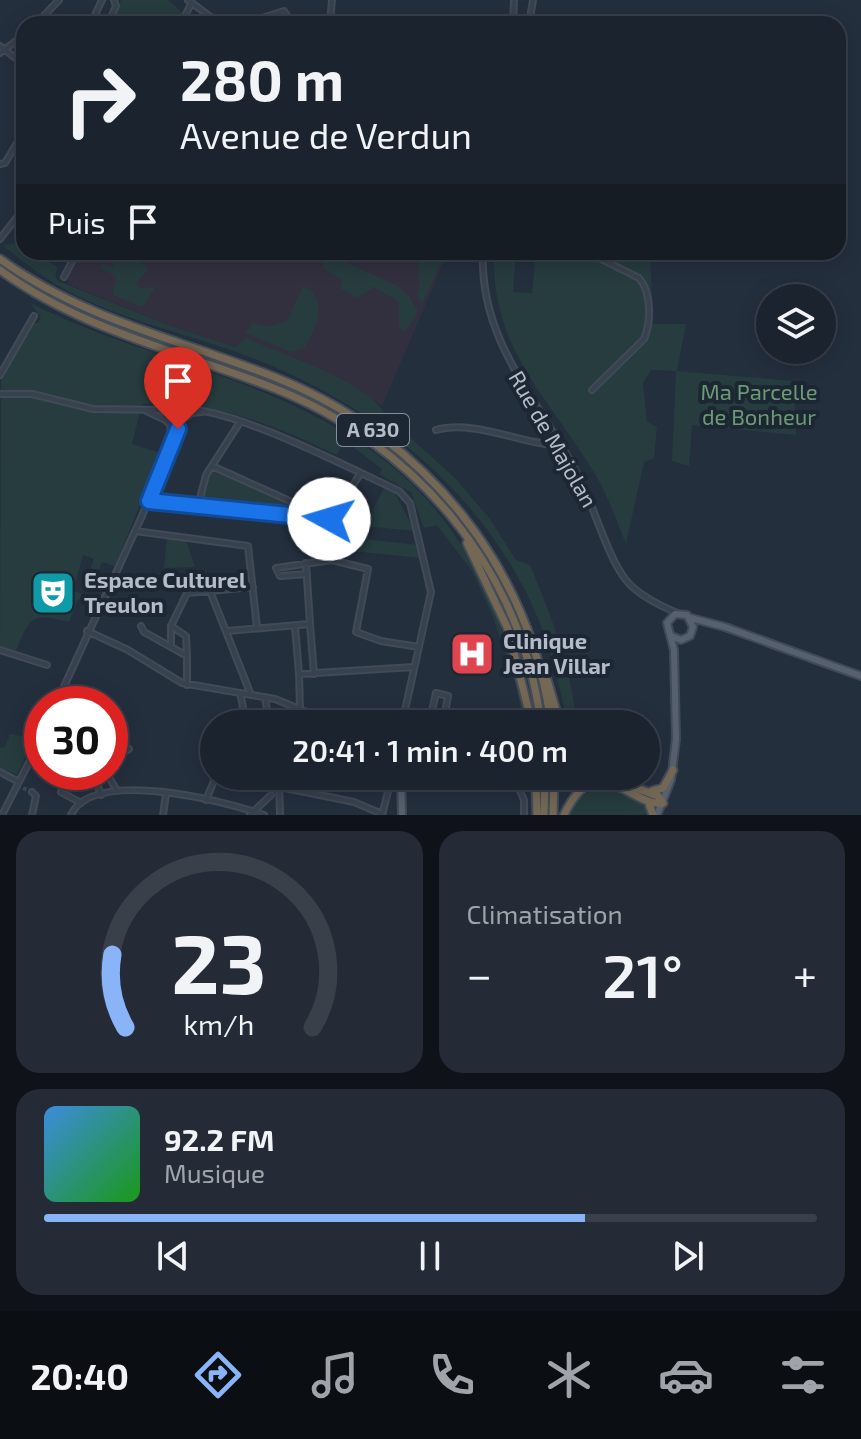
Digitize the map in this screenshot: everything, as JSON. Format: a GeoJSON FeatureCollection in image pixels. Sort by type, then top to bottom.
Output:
{"type":"FeatureCollection","features":[{"type":"Feature","properties":{"kind":"highway","name":"A 630"},"geometry":{"type":"LineString","coordinates":[[0,259],[84,310],[282,381],[343,410],[420,467],[471,524],[503,575],[529,634],[548,710]]}},
{"type":"Feature","properties":{"kind":"highway","name":"A 630"},"geometry":{"type":"LineString","coordinates":[[0,270],[53,305],[101,327],[248,378],[326,411],[392,455],[448,511],[484,561],[511,614],[534,680],[539,710]]}},
{"type":"Feature","properties":{"kind":"highway"},"geometry":{"type":"LineString","coordinates":[[448,511],[495,596],[516,654],[529,710]]}},
{"type":"Feature","properties":{"kind":"highway"},"geometry":{"type":"LineString","coordinates":[[529,634],[555,710]]}},
{"type":"Feature","properties":{"kind":"highway"},"geometry":{"type":"LineString","coordinates":[[564,815],[579,793],[594,784],[619,785],[646,795],[663,788],[673,770]]}},
{"type":"Feature","properties":{"kind":"highway"},"geometry":{"type":"LineString","coordinates":[[536,790],[537,815]]}},
{"type":"Feature","properties":{"kind":"highway"},"geometry":{"type":"LineString","coordinates":[[544,815],[545,790]]}},
{"type":"Feature","properties":{"kind":"highway"},"geometry":{"type":"LineString","coordinates":[[553,815],[554,790]]}},
{"type":"Feature","properties":{"kind":"highway"},"geometry":{"type":"LineString","coordinates":[[636,790],[663,803]]}},
{"type":"Feature","properties":{"kind":"highway"},"geometry":{"type":"LineString","coordinates":[[646,795],[655,815]]}},
{"type":"Feature","properties":{"kind":"main road"},"geometry":{"type":"LineString","coordinates":[[655,815],[663,803],[673,770],[676,724],[674,650],[667,623],[679,613],[861,676]]}},
{"type":"Feature","properties":{"kind":"main road"},"geometry":{"type":"LineString","coordinates":[[687,638],[693,627],[691,618]]}},
{"type":"Feature","properties":{"kind":"main road"},"geometry":{"type":"LineString","coordinates":[[674,650],[697,628],[712,625]]}},
{"type":"Feature","properties":{"kind":"main road"},"geometry":{"type":"LineString","coordinates":[[671,636],[687,638]]}},
{"type":"Feature","properties":{"kind":"main road"},"geometry":{"type":"LineString","coordinates":[[401,790],[402,815]]}},
{"type":"Feature","properties":{"kind":"street"},"geometry":{"type":"LineString","coordinates":[[44,16],[59,0]]}},
{"type":"Feature","properties":{"kind":"street"},"geometry":{"type":"LineString","coordinates":[[95,15],[102,0]]}},
{"type":"Feature","properties":{"kind":"street"},"geometry":{"type":"LineString","coordinates":[[189,2],[209,16]]}},
{"type":"Feature","properties":{"kind":"street"},"geometry":{"type":"LineString","coordinates":[[268,16],[284,11],[287,16]]}},
{"type":"Feature","properties":{"kind":"street"},"geometry":{"type":"LineString","coordinates":[[0,46],[3,52]]}},
{"type":"Feature","properties":{"kind":"street"},"geometry":{"type":"LineString","coordinates":[[0,164],[6,161],[16,144]]}},
{"type":"Feature","properties":{"kind":"street"},"geometry":{"type":"LineString","coordinates":[[0,238],[16,218]]}},
{"type":"Feature","properties":{"kind":"street"},"geometry":{"type":"LineString","coordinates":[[64,277],[73,260]]}},
{"type":"Feature","properties":{"kind":"street","name":"Rue de Majolan"},"geometry":{"type":"LineString","coordinates":[[484,260],[486,296],[500,345],[593,504],[623,577],[644,596],[679,613]]}},
{"type":"Feature","properties":{"kind":"street"},"geometry":{"type":"LineString","coordinates":[[592,390],[644,339],[648,330],[648,298],[639,278],[603,260]]}},
{"type":"Feature","properties":{"kind":"street"},"geometry":{"type":"LineString","coordinates":[[0,375],[34,316]]}},
{"type":"Feature","properties":{"kind":"street"},"geometry":{"type":"LineString","coordinates":[[0,394],[32,394],[93,409],[167,410],[172,407],[205,412],[240,422],[399,491],[410,503],[429,578],[430,597],[405,710]]}},
{"type":"Feature","properties":{"kind":"street"},"geometry":{"type":"LineString","coordinates":[[142,409],[168,423],[181,422],[192,413],[205,412]]}},
{"type":"Feature","properties":{"kind":"street"},"geometry":{"type":"LineString","coordinates":[[167,410],[170,448]]}},
{"type":"Feature","properties":{"kind":"street"},"geometry":{"type":"LineString","coordinates":[[64,686],[149,501],[181,422],[180,410]]}},
{"type":"Feature","properties":{"kind":"street"},"geometry":{"type":"LineString","coordinates":[[198,506],[212,466],[240,422]]}},
{"type":"Feature","properties":{"kind":"street"},"geometry":{"type":"LineString","coordinates":[[436,430],[445,427],[561,446]]}},
{"type":"Feature","properties":{"kind":"street"},"geometry":{"type":"LineString","coordinates":[[212,466],[329,519]]}},
{"type":"Feature","properties":{"kind":"street"},"geometry":{"type":"LineString","coordinates":[[149,501],[329,519],[336,517],[360,474]]}},
{"type":"Feature","properties":{"kind":"street"},"geometry":{"type":"LineString","coordinates":[[135,531],[243,543],[250,552],[257,628]]}},
{"type":"Feature","properties":{"kind":"street"},"geometry":{"type":"LineString","coordinates":[[307,574],[280,576],[276,571],[279,565],[332,560],[369,571],[356,632],[381,641],[419,647]]}},
{"type":"Feature","properties":{"kind":"street"},"geometry":{"type":"LineString","coordinates":[[306,563],[314,674]]}},
{"type":"Feature","properties":{"kind":"street"},"geometry":{"type":"LineString","coordinates":[[171,647],[171,626],[185,594],[253,587]]}},
{"type":"Feature","properties":{"kind":"street"},"geometry":{"type":"LineString","coordinates":[[210,591],[251,695]]}},
{"type":"Feature","properties":{"kind":"street"},"geometry":{"type":"LineString","coordinates":[[662,605],[667,623]]}},
{"type":"Feature","properties":{"kind":"street"},"geometry":{"type":"LineString","coordinates":[[227,631],[310,624]]}},
{"type":"Feature","properties":{"kind":"street"},"geometry":{"type":"LineString","coordinates":[[141,626],[144,632],[187,656]]}},
{"type":"Feature","properties":{"kind":"street"},"geometry":{"type":"LineString","coordinates":[[171,626],[186,636],[187,685]]}},
{"type":"Feature","properties":{"kind":"street"},"geometry":{"type":"LineString","coordinates":[[295,626],[300,708]]}},
{"type":"Feature","properties":{"kind":"street"},"geometry":{"type":"LineString","coordinates":[[87,631],[187,685],[265,697],[304,710]]}},
{"type":"Feature","properties":{"kind":"street"},"geometry":{"type":"LineString","coordinates":[[0,650],[47,665]]}},
{"type":"Feature","properties":{"kind":"street"},"geometry":{"type":"LineString","coordinates":[[299,674],[414,667]]}},
{"type":"Feature","properties":{"kind":"street"},"geometry":{"type":"LineString","coordinates":[[240,693],[242,710]]}},
{"type":"Feature","properties":{"kind":"street"},"geometry":{"type":"LineString","coordinates":[[432,710],[436,693],[448,696],[446,710]]}},
{"type":"Feature","properties":{"kind":"street"},"geometry":{"type":"LineString","coordinates":[[265,697],[267,710]]}},
{"type":"Feature","properties":{"kind":"street"},"geometry":{"type":"LineString","coordinates":[[0,772],[20,785]]}},
{"type":"Feature","properties":{"kind":"street"},"geometry":{"type":"LineString","coordinates":[[2,815],[24,776]]}},
{"type":"Feature","properties":{"kind":"street"},"geometry":{"type":"LineString","coordinates":[[99,790],[101,795]]}},
{"type":"Feature","properties":{"kind":"street"},"geometry":{"type":"LineString","coordinates":[[71,815],[81,803],[114,790]]}},
{"type":"Feature","properties":{"kind":"street"},"geometry":{"type":"LineString","coordinates":[[126,790],[206,800],[264,815]]}},
{"type":"Feature","properties":{"kind":"street"},"geometry":{"type":"LineString","coordinates":[[206,800],[210,790]]}},
{"type":"Feature","properties":{"kind":"street"},"geometry":{"type":"LineString","coordinates":[[280,790],[280,815]]}},
{"type":"Feature","properties":{"kind":"street"},"geometry":{"type":"LineString","coordinates":[[295,790],[354,802],[382,815],[388,790]]}},
{"type":"Feature","properties":{"kind":"street"},"geometry":{"type":"LineString","coordinates":[[520,790],[524,796],[524,815]]}},
{"type":"Feature","properties":{"kind":"street"},"geometry":{"type":"LineString","coordinates":[[32,792],[36,796],[32,815]]}},
{"type":"Feature","properties":{"kind":"street"},"geometry":{"type":"LineString","coordinates":[[61,792],[81,803]]}},
{"type":"Feature","properties":{"kind":"street"},"geometry":{"type":"LineString","coordinates":[[163,815],[166,794]]}},
{"type":"Feature","properties":{"kind":"street"},"geometry":{"type":"LineString","coordinates":[[252,813],[271,795]]}},
{"type":"Feature","properties":{"kind":"shaded area"},"geometry":{"type":"Polygon","coordinates":[[[74,260],[445,260],[382,406],[346,382],[246,339],[236,347],[174,327],[68,284],[68,269],[74,260]]]}},
{"type":"Feature","properties":{"kind":"green space"},"geometry":{"type":"Polygon","coordinates":[[[121,0],[168,0],[183,13],[181,16],[114,16],[121,0]]]}},
{"type":"Feature","properties":{"kind":"green space"},"geometry":{"type":"Polygon","coordinates":[[[16,244],[16,256],[3,246],[16,244]]]}},
{"type":"Feature","properties":{"kind":"green space"},"geometry":{"type":"Polygon","coordinates":[[[22,260],[45,260],[58,267],[55,275],[58,281],[174,327],[236,347],[246,338],[344,381],[377,403],[385,415],[456,479],[490,519],[516,560],[530,565],[560,643],[575,710],[564,710],[547,642],[525,591],[497,544],[464,501],[426,463],[338,399],[289,374],[239,353],[120,314],[74,294],[22,260]]]}},
{"type":"Feature","properties":{"kind":"green space"},"geometry":{"type":"Polygon","coordinates":[[[114,260],[139,260],[148,270],[136,283],[140,288],[156,287],[142,307],[113,295],[116,277],[100,267],[102,263],[113,268],[114,260]]]}},
{"type":"Feature","properties":{"kind":"green space"},"geometry":{"type":"Polygon","coordinates":[[[325,260],[340,260],[396,285],[409,296],[418,313],[404,332],[399,327],[399,302],[374,287],[357,298],[341,289],[342,280],[322,267],[325,260]]]}},
{"type":"Feature","properties":{"kind":"green space"},"geometry":{"type":"Polygon","coordinates":[[[419,260],[442,260],[422,304],[417,295],[419,260]]]}},
{"type":"Feature","properties":{"kind":"green space","name":"Ma Parcelle de Bonheur"},"geometry":{"type":"Polygon","coordinates":[[[494,260],[515,260],[513,292],[532,293],[535,262],[650,260],[653,324],[686,324],[677,371],[794,381],[796,435],[692,425],[689,466],[672,461],[676,371],[651,370],[643,383],[647,422],[657,427],[654,458],[644,462],[626,544],[596,475],[539,391],[511,342],[495,285],[494,260]]]}},
{"type":"Feature","properties":{"kind":"green space"},"geometry":{"type":"Polygon","coordinates":[[[303,286],[311,291],[318,306],[316,323],[305,348],[291,352],[245,333],[253,323],[269,327],[287,321],[303,286]]]}},
{"type":"Feature","properties":{"kind":"green space"},"geometry":{"type":"Polygon","coordinates":[[[30,303],[134,346],[240,383],[302,410],[355,439],[399,472],[436,510],[466,553],[491,603],[512,659],[525,710],[521,710],[492,614],[472,571],[437,525],[424,528],[411,492],[379,474],[382,469],[344,440],[337,455],[266,424],[195,407],[142,404],[132,444],[161,453],[115,566],[102,562],[94,581],[87,578],[94,559],[83,555],[73,590],[97,601],[94,608],[78,599],[69,622],[39,618],[29,624],[16,651],[0,646],[1,378],[33,323],[38,323],[41,317],[30,303]]]}},
{"type":"Feature","properties":{"kind":"green space"},"geometry":{"type":"Polygon","coordinates":[[[214,469],[309,514],[203,504],[208,476],[214,469]]]}},
{"type":"Feature","properties":{"kind":"green space"},"geometry":{"type":"Polygon","coordinates":[[[384,488],[395,493],[414,531],[365,526],[384,488]]]}},
{"type":"Feature","properties":{"kind":"green space"},"geometry":{"type":"Polygon","coordinates":[[[167,538],[186,540],[195,567],[164,568],[167,538]]]}},
{"type":"Feature","properties":{"kind":"green space"},"geometry":{"type":"Polygon","coordinates":[[[358,538],[417,545],[421,558],[351,551],[358,538]]]}},
{"type":"Feature","properties":{"kind":"green space"},"geometry":{"type":"Polygon","coordinates":[[[10,734],[24,736],[24,760],[17,775],[0,768],[0,747],[4,748],[10,734]]]}},
{"type":"Feature","properties":{"kind":"green space"},"geometry":{"type":"Polygon","coordinates":[[[593,790],[628,792],[644,803],[649,815],[569,815],[584,795],[593,790]]]}},
{"type":"Feature","properties":{"kind":"tunnel"},"geometry":{"type":"LineString","coordinates":[[23,788],[32,792]]}},
{"type":"Feature","properties":{"kind":"place","name":"Espace Culturel Treulon"},"geometry":{"type":"Point","coordinates":[53,593]}},
{"type":"Feature","properties":{"kind":"place","name":"Clinique Jean Villar"},"geometry":{"type":"Point","coordinates":[472,654]}},
{"type":"Feature","properties":{"kind":"route"},"geometry":{"type":"LineString","coordinates":[[178,429],[149,501],[329,519]]}}]}
